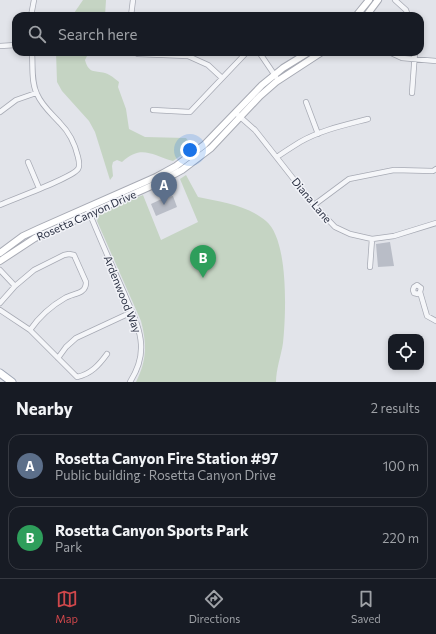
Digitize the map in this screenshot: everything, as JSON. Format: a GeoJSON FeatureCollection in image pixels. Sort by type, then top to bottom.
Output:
{"type":"FeatureCollection","features":[{"type":"Feature","properties":{"kind":"main road"},"geometry":{"type":"LineString","coordinates":[[0,372],[12,382]]}},
{"type":"Feature","properties":{"kind":"street"},"geometry":{"type":"LineString","coordinates":[[32,12],[34,0]]}},
{"type":"Feature","properties":{"kind":"street"},"geometry":{"type":"LineString","coordinates":[[132,12],[133,0]]}},
{"type":"Feature","properties":{"kind":"street"},"geometry":{"type":"LineString","coordinates":[[360,12],[370,0]]}},
{"type":"Feature","properties":{"kind":"street"},"geometry":{"type":"LineString","coordinates":[[369,12],[378,0]]}},
{"type":"Feature","properties":{"kind":"street"},"geometry":{"type":"LineString","coordinates":[[395,0],[407,12]]}},
{"type":"Feature","properties":{"kind":"street"},"geometry":{"type":"LineString","coordinates":[[0,46],[12,45]]}},
{"type":"Feature","properties":{"kind":"street"},"geometry":{"type":"LineString","coordinates":[[0,205],[73,174],[78,170],[80,165],[77,151],[71,137],[61,123],[43,105],[36,93],[32,56]]}},
{"type":"Feature","properties":{"kind":"street"},"geometry":{"type":"LineString","coordinates":[[188,56],[202,62],[222,78]]}},
{"type":"Feature","properties":{"kind":"street"},"geometry":{"type":"LineString","coordinates":[[153,110],[190,112],[243,56]]}},
{"type":"Feature","properties":{"kind":"street"},"geometry":{"type":"LineString","coordinates":[[262,56],[276,78]]}},
{"type":"Feature","properties":{"kind":"street","name":"Rosetta Canyon Drive"},"geometry":{"type":"LineString","coordinates":[[0,260],[35,238],[176,166],[204,145],[260,96],[276,78],[304,56]]}},
{"type":"Feature","properties":{"kind":"street","name":"Rosetta Canyon Drive"},"geometry":{"type":"LineString","coordinates":[[276,78],[315,56]]}},
{"type":"Feature","properties":{"kind":"street"},"geometry":{"type":"LineString","coordinates":[[396,56],[436,61]]}},
{"type":"Feature","properties":{"kind":"street"},"geometry":{"type":"LineString","coordinates":[[412,93],[414,56]]}},
{"type":"Feature","properties":{"kind":"street"},"geometry":{"type":"LineString","coordinates":[[0,112],[16,100],[36,93]]}},
{"type":"Feature","properties":{"kind":"street"},"geometry":{"type":"LineString","coordinates":[[306,102],[318,134]]}},
{"type":"Feature","properties":{"kind":"street","name":"Diana Lane"},"geometry":{"type":"LineString","coordinates":[[238,115],[255,130],[314,204],[335,227],[350,234],[372,239],[394,236],[436,223]]}},
{"type":"Feature","properties":{"kind":"street"},"geometry":{"type":"LineString","coordinates":[[277,157],[300,142],[318,134],[331,129],[368,120]]}},
{"type":"Feature","properties":{"kind":"street"},"geometry":{"type":"LineString","coordinates":[[28,162],[39,188]]}},
{"type":"Feature","properties":{"kind":"street"},"geometry":{"type":"LineString","coordinates":[[314,204],[349,179],[394,170],[433,171],[436,169]]}},
{"type":"Feature","properties":{"kind":"street","name":"Rosetta Canyon Drive"},"geometry":{"type":"LineString","coordinates":[[0,253],[28,234],[88,210]]}},
{"type":"Feature","properties":{"kind":"street","name":"Ardenwood Way"},"geometry":{"type":"LineString","coordinates":[[88,210],[132,312],[142,345],[138,365],[130,382]]}},
{"type":"Feature","properties":{"kind":"street"},"geometry":{"type":"LineString","coordinates":[[370,267],[372,239]]}},
{"type":"Feature","properties":{"kind":"street"},"geometry":{"type":"LineString","coordinates":[[0,303],[15,286],[34,270],[64,255],[69,254],[74,256],[86,282],[85,287],[82,291],[55,304],[30,330]]}},
{"type":"Feature","properties":{"kind":"street"},"geometry":{"type":"LineString","coordinates":[[0,270],[15,286]]}},
{"type":"Feature","properties":{"kind":"street"},"geometry":{"type":"LineString","coordinates":[[420,292],[427,316],[436,321]]}},
{"type":"Feature","properties":{"kind":"street"},"geometry":{"type":"LineString","coordinates":[[0,310],[30,330],[77,376],[92,372],[107,354]]}},
{"type":"Feature","properties":{"kind":"street"},"geometry":{"type":"LineString","coordinates":[[58,358],[66,347],[82,334],[132,312]]}},
{"type":"Feature","properties":{"kind":"green space"},"geometry":{"type":"Polygon","coordinates":[[[83,0],[106,0],[105,12],[75,12],[83,0]]]}},
{"type":"Feature","properties":{"kind":"green space"},"geometry":{"type":"Polygon","coordinates":[[[56,56],[87,56],[85,60],[88,68],[92,71],[107,74],[119,82],[118,87],[126,109],[129,129],[145,137],[186,138],[192,146],[189,150],[173,161],[147,152],[135,153],[122,162],[117,160],[113,162],[113,176],[110,180],[95,132],[89,121],[62,91],[57,82],[56,56]]]}},
{"type":"Feature","properties":{"kind":"green space"},"geometry":{"type":"Polygon","coordinates":[[[186,175],[198,197],[234,205],[251,211],[266,221],[279,244],[284,279],[285,315],[283,343],[276,382],[136,382],[140,374],[145,352],[141,321],[97,221],[100,213],[143,195],[161,240],[198,222],[180,179],[186,175]]]}},
{"type":"Feature","properties":{"kind":"building"},"geometry":{"type":"Polygon","coordinates":[[[168,196],[173,196],[177,207],[156,216],[151,204],[168,196]]]}},
{"type":"Feature","properties":{"kind":"building"},"geometry":{"type":"Polygon","coordinates":[[[390,242],[394,266],[378,267],[376,244],[390,242]]]}},
{"type":"Feature","properties":{"kind":"place","name":"Rosetta Canyon Fire Station #97"},"geometry":{"type":"Point","coordinates":[164,205]}},
{"type":"Feature","properties":{"kind":"place","name":"Rosetta Canyon Sports Park"},"geometry":{"type":"Point","coordinates":[203,278]}}]}
